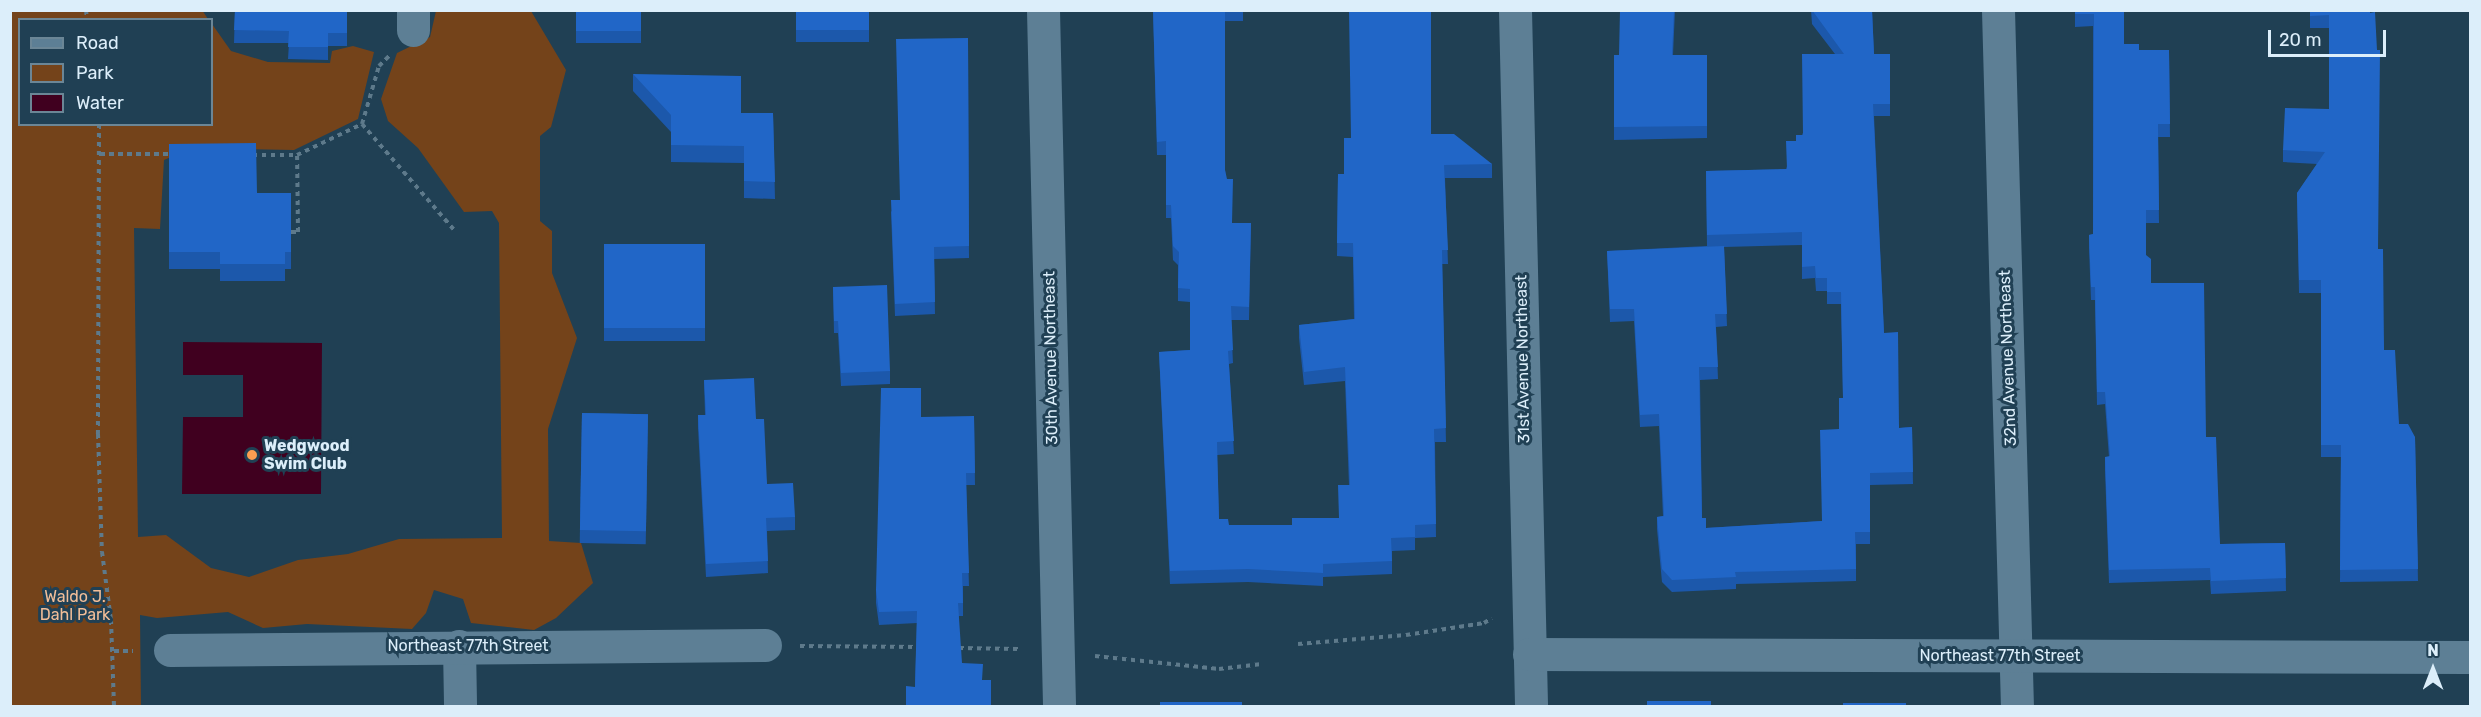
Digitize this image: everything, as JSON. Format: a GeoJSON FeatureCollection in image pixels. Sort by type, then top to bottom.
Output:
{"type":"FeatureCollection","features":[{"type":"Feature","properties":{"kind":"street","name":"30th Avenue Northeast"},"geometry":{"type":"LineString","coordinates":[[1043,10],[1059,706]]}},
{"type":"Feature","properties":{"kind":"street","name":"31st Avenue Northeast"},"geometry":{"type":"LineString","coordinates":[[1515,10],[1531,706]]}},
{"type":"Feature","properties":{"kind":"street","name":"32nd Avenue Northeast"},"geometry":{"type":"LineString","coordinates":[[1998,10],[2017,706]]}},
{"type":"Feature","properties":{"kind":"street","name":"Northeast 77th Street"},"geometry":{"type":"LineString","coordinates":[[170,650],[778,645]]}},
{"type":"Feature","properties":{"kind":"street"},"geometry":{"type":"LineString","coordinates":[[459,646],[460,706]]}},
{"type":"Feature","properties":{"kind":"street","name":"Northeast 77th Street"},"geometry":{"type":"LineString","coordinates":[[1529,654],[2470,657]]}},
{"type":"Feature","properties":{"kind":"path"},"geometry":{"type":"LineString","coordinates":[[250,154],[297,155],[362,124],[379,66],[406,31]]}},
{"type":"Feature","properties":{"kind":"path"},"geometry":{"type":"LineString","coordinates":[[362,124],[454,230]]}},
{"type":"Feature","properties":{"kind":"path"},"geometry":{"type":"LineString","coordinates":[[99,126],[98,434],[102,552],[111,620],[114,706]]}},
{"type":"Feature","properties":{"kind":"path"},"geometry":{"type":"LineString","coordinates":[[100,154],[178,154]]}},
{"type":"Feature","properties":{"kind":"path"},"geometry":{"type":"LineString","coordinates":[[291,232],[298,232],[297,155]]}},
{"type":"Feature","properties":{"kind":"path"},"geometry":{"type":"LineString","coordinates":[[1298,644],[1406,635],[1484,623],[1494,617]]}},
{"type":"Feature","properties":{"kind":"path"},"geometry":{"type":"LineString","coordinates":[[778,645],[934,648]]}},
{"type":"Feature","properties":{"kind":"path"},"geometry":{"type":"LineString","coordinates":[[946,648],[1018,649]]}},
{"type":"Feature","properties":{"kind":"path"},"geometry":{"type":"LineString","coordinates":[[1085,655],[1220,669],[1262,664]]}},
{"type":"Feature","properties":{"kind":"green space","name":"Waldo J. Dahl Park"},"geometry":{"type":"Polygon","coordinates":[[[202,10],[207,18],[18,18],[18,126],[213,126],[213,25],[231,51],[268,62],[330,63],[332,51],[353,46],[374,52],[358,119],[294,150],[193,148],[164,160],[160,229],[134,228],[138,537],[166,535],[211,568],[249,577],[298,560],[348,554],[399,539],[502,538],[499,223],[492,211],[464,212],[418,148],[388,121],[381,99],[397,53],[430,37],[436,11],[531,11],[566,70],[551,127],[540,136],[540,221],[552,231],[552,273],[577,338],[548,429],[549,541],[581,543],[593,583],[556,618],[534,630],[471,623],[463,599],[434,590],[426,613],[412,629],[307,624],[263,628],[228,612],[157,618],[140,615],[141,706],[11,706],[10,11],[202,10]]]}},
{"type":"Feature","properties":{"kind":"water","name":"Wedgwood Swim Club"},"geometry":{"type":"Polygon","coordinates":[[[183,342],[322,343],[321,494],[182,494],[183,417],[243,417],[243,375],[183,375],[183,342]]]}},
{"type":"Feature","properties":{"kind":"building"},"geometry":{"type":"Polygon","coordinates":[[[235,10],[347,10],[347,33],[328,33],[328,47],[288,47],[289,31],[234,30],[235,10]]]}},
{"type":"Feature","properties":{"kind":"building"},"geometry":{"type":"Polygon","coordinates":[[[576,10],[641,10],[641,31],[576,31],[576,10]]]}},
{"type":"Feature","properties":{"kind":"building"},"geometry":{"type":"Polygon","coordinates":[[[796,10],[869,10],[869,30],[796,30],[796,10]]]}},
{"type":"Feature","properties":{"kind":"building"},"geometry":{"type":"Polygon","coordinates":[[[1153,10],[1225,10],[1225,170],[1227,179],[1233,179],[1232,223],[1251,223],[1249,307],[1231,306],[1233,350],[1228,351],[1234,441],[1217,442],[1219,519],[1228,519],[1229,525],[1292,525],[1292,518],[1339,518],[1338,485],[1350,485],[1345,367],[1304,372],[1299,325],[1355,319],[1353,243],[1337,243],[1338,174],[1344,174],[1344,138],[1351,138],[1349,10],[1431,10],[1431,134],[1454,134],[1492,164],[1444,165],[1448,250],[1442,250],[1446,428],[1434,429],[1436,524],[1415,525],[1415,537],[1391,538],[1392,561],[1323,564],[1323,573],[1248,569],[1170,571],[1159,352],[1190,350],[1190,289],[1178,288],[1179,252],[1173,246],[1171,205],[1166,205],[1166,141],[1157,142],[1153,10]]]}},
{"type":"Feature","properties":{"kind":"building"},"geometry":{"type":"Polygon","coordinates":[[[1620,10],[1674,10],[1672,55],[1707,55],[1707,126],[1614,127],[1614,55],[1619,55],[1620,10]]]}},
{"type":"Feature","properties":{"kind":"building"},"geometry":{"type":"Polygon","coordinates":[[[1812,10],[1872,10],[1874,54],[1890,54],[1890,104],[1873,104],[1884,333],[1898,332],[1899,428],[1912,427],[1913,472],[1870,473],[1870,532],[1855,532],[1856,569],[1735,572],[1736,577],[1672,580],[1662,569],[1657,517],[1664,516],[1659,414],[1640,415],[1634,309],[1610,309],[1607,251],[1724,246],[1727,314],[1715,314],[1718,367],[1699,367],[1702,518],[1706,518],[1706,528],[1822,521],[1820,430],[1839,429],[1839,398],[1843,398],[1841,292],[1827,292],[1827,278],[1816,278],[1815,266],[1802,267],[1802,232],[1707,235],[1706,171],[1787,169],[1786,141],[1796,141],[1796,135],[1803,135],[1802,54],[1844,54],[1812,10]]]}},
{"type":"Feature","properties":{"kind":"building"},"geometry":{"type":"Polygon","coordinates":[[[2075,10],[2124,10],[2124,44],[2139,44],[2139,50],[2169,50],[2170,124],[2158,124],[2159,210],[2146,210],[2146,255],[2151,259],[2151,283],[2204,283],[2206,437],[2216,437],[2220,544],[2285,543],[2286,578],[2211,581],[2210,568],[2109,570],[2105,457],[2110,456],[2105,392],[2097,392],[2095,287],[2091,287],[2089,235],[2093,234],[2094,14],[2075,14],[2075,10]]]}},
{"type":"Feature","properties":{"kind":"building"},"geometry":{"type":"Polygon","coordinates":[[[2310,10],[2370,10],[2370,13],[2375,12],[2377,50],[2380,50],[2378,249],[2383,249],[2384,350],[2395,350],[2399,424],[2408,424],[2415,437],[2418,569],[2340,570],[2341,445],[2321,445],[2321,280],[2299,280],[2297,193],[2325,152],[2283,150],[2285,108],[2329,109],[2329,15],[2310,16],[2310,10]]]}},
{"type":"Feature","properties":{"kind":"building"},"geometry":{"type":"Polygon","coordinates":[[[968,38],[969,246],[934,247],[935,302],[895,304],[891,200],[900,200],[896,39],[968,38]]]}},
{"type":"Feature","properties":{"kind":"building"},"geometry":{"type":"Polygon","coordinates":[[[633,74],[741,76],[741,113],[773,113],[775,182],[744,181],[744,146],[671,145],[671,115],[633,74]]]}},
{"type":"Feature","properties":{"kind":"building"},"geometry":{"type":"Polygon","coordinates":[[[256,143],[257,193],[291,193],[291,252],[285,252],[285,264],[220,264],[220,252],[169,252],[169,144],[256,143]]]}},
{"type":"Feature","properties":{"kind":"building"},"geometry":{"type":"Polygon","coordinates":[[[604,244],[705,244],[705,328],[604,328],[604,244]]]}},
{"type":"Feature","properties":{"kind":"building"},"geometry":{"type":"Polygon","coordinates":[[[887,285],[890,371],[841,373],[838,321],[834,321],[833,287],[887,285]]]}},
{"type":"Feature","properties":{"kind":"building"},"geometry":{"type":"Polygon","coordinates":[[[754,378],[756,419],[764,419],[767,484],[793,483],[795,517],[766,518],[768,561],[706,564],[698,415],[706,415],[704,380],[754,378]]]}},
{"type":"Feature","properties":{"kind":"building"},"geometry":{"type":"Polygon","coordinates":[[[881,388],[921,388],[921,417],[974,416],[975,473],[966,473],[969,573],[962,573],[963,603],[958,603],[962,663],[983,664],[982,680],[991,680],[991,706],[906,706],[906,686],[915,687],[917,611],[879,612],[876,590],[881,388]]]}},
{"type":"Feature","properties":{"kind":"building"},"geometry":{"type":"Polygon","coordinates":[[[582,413],[648,414],[646,531],[580,530],[582,413]]]}},
{"type":"Feature","properties":{"kind":"building"},"geometry":{"type":"Polygon","coordinates":[[[1647,701],[1711,701],[1711,706],[1647,706],[1647,701]]]}},
{"type":"Feature","properties":{"kind":"building"},"geometry":{"type":"Polygon","coordinates":[[[1160,702],[1242,702],[1242,706],[1160,706],[1160,702]]]}},
{"type":"Feature","properties":{"kind":"building"},"geometry":{"type":"Polygon","coordinates":[[[1843,703],[1906,703],[1906,706],[1843,706],[1843,703]]]}},
{"type":"Feature","properties":{"kind":"place","name":"Wedgwood Swim Club"},"geometry":{"type":"Point","coordinates":[252,455]}}]}
